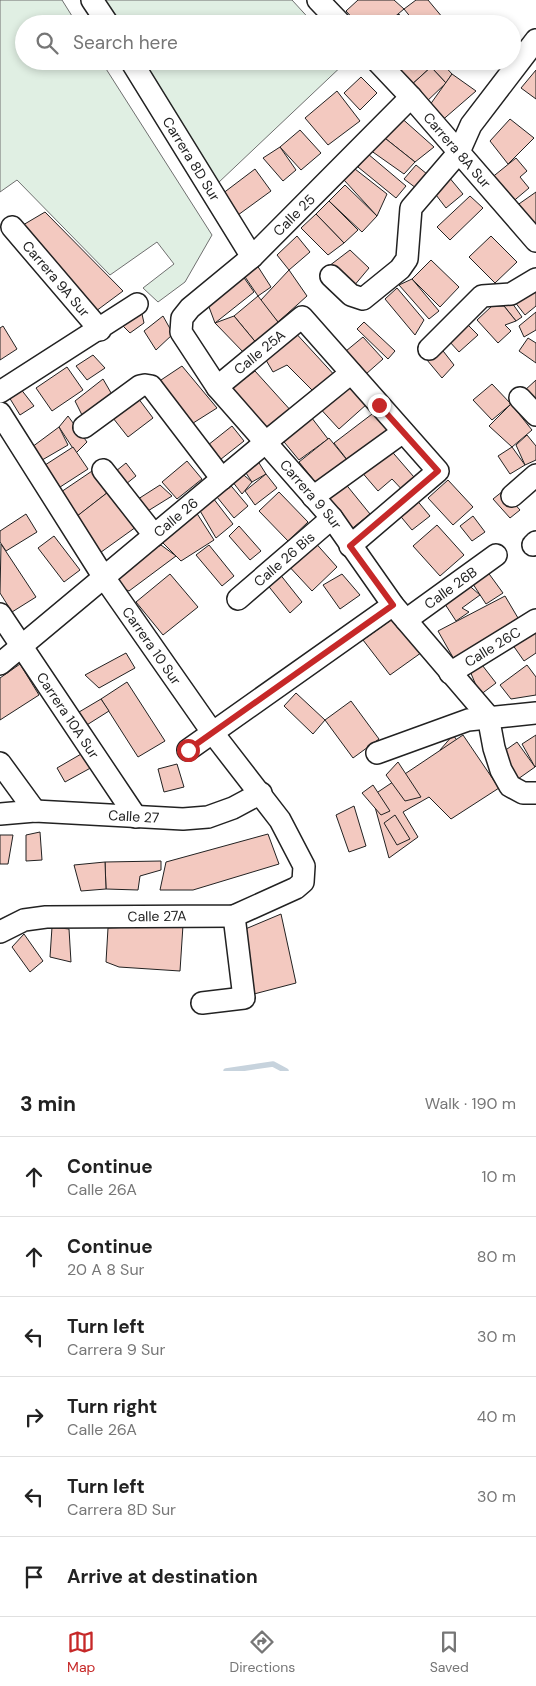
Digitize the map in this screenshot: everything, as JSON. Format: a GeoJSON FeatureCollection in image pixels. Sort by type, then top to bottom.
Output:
{"type":"FeatureCollection","features":[{"type":"Feature","properties":{"kind":"street"},"geometry":{"type":"LineString","coordinates":[[92,0],[102,15]]}},
{"type":"Feature","properties":{"kind":"street"},"geometry":{"type":"LineString","coordinates":[[318,0],[332,15]]}},
{"type":"Feature","properties":{"kind":"street"},"geometry":{"type":"LineString","coordinates":[[521,60],[536,40]]}},
{"type":"Feature","properties":{"kind":"street","name":"Carrera 8D Sur"},"geometry":{"type":"LineString","coordinates":[[137,70],[252,257]]}},
{"type":"Feature","properties":{"kind":"street","name":"Carrera 8A Sur"},"geometry":{"type":"LineString","coordinates":[[386,70],[536,241]]}},
{"type":"Feature","properties":{"kind":"street"},"geometry":{"type":"LineString","coordinates":[[331,276],[350,295],[363,299],[400,269],[407,259],[411,208],[459,152],[471,125],[513,70]]}},
{"type":"Feature","properties":{"kind":"street","name":"Calle 25"},"geometry":{"type":"LineString","coordinates":[[181,332],[182,318],[190,308],[252,257],[411,97]]}},
{"type":"Feature","properties":{"kind":"street","name":"Carrera 9A Sur"},"geometry":{"type":"LineString","coordinates":[[12,227],[100,330]]}},
{"type":"Feature","properties":{"kind":"street"},"geometry":{"type":"LineString","coordinates":[[429,349],[482,296],[511,294],[536,280]]}},
{"type":"Feature","properties":{"kind":"street"},"geometry":{"type":"LineString","coordinates":[[0,392],[100,330],[137,304]]}},
{"type":"Feature","properties":{"kind":"street","name":"Calle 25A"},"geometry":{"type":"LineString","coordinates":[[217,387],[302,317],[352,373]]}},
{"type":"Feature","properties":{"kind":"street","name":"Carrera 9 Sur"},"geometry":{"type":"LineString","coordinates":[[181,332],[217,387],[332,518],[399,613],[488,716]]}},
{"type":"Feature","properties":{"kind":"street"},"geometry":{"type":"LineString","coordinates":[[350,546],[438,471],[352,373]]}},
{"type":"Feature","properties":{"kind":"street","name":"Calle 26"},"geometry":{"type":"LineString","coordinates":[[0,664],[103,576],[352,373]]}},
{"type":"Feature","properties":{"kind":"street"},"geometry":{"type":"LineString","coordinates":[[84,427],[140,386],[151,386],[222,479]]}},
{"type":"Feature","properties":{"kind":"street"},"geometry":{"type":"LineString","coordinates":[[520,398],[536,415]]}},
{"type":"Feature","properties":{"kind":"street","name":"Carrera 10 Sur"},"geometry":{"type":"LineString","coordinates":[[0,413],[103,576],[212,732],[261,793],[301,858],[304,876]]}},
{"type":"Feature","properties":{"kind":"street"},"geometry":{"type":"LineString","coordinates":[[313,496],[403,432]]}},
{"type":"Feature","properties":{"kind":"street"},"geometry":{"type":"LineString","coordinates":[[103,470],[154,535]]}},
{"type":"Feature","properties":{"kind":"street"},"geometry":{"type":"LineString","coordinates":[[512,496],[536,475]]}},
{"type":"Feature","properties":{"kind":"street","name":"Calle 26 Bis"},"geometry":{"type":"LineString","coordinates":[[238,599],[332,518]]}},
{"type":"Feature","properties":{"kind":"street","name":"Calle 26B"},"geometry":{"type":"LineString","coordinates":[[188,750],[212,732],[399,613],[496,555]]}},
{"type":"Feature","properties":{"kind":"street","name":"Carrera 10A Sur"},"geometry":{"type":"LineString","coordinates":[[0,614],[136,817]]}},
{"type":"Feature","properties":{"kind":"street","name":"Calle 26C"},"geometry":{"type":"LineString","coordinates":[[450,673],[536,620]]}},
{"type":"Feature","properties":{"kind":"street"},"geometry":{"type":"LineString","coordinates":[[377,753],[450,725],[488,716],[536,713]]}},
{"type":"Feature","properties":{"kind":"street"},"geometry":{"type":"LineString","coordinates":[[488,716],[494,748],[501,770],[510,786],[523,793],[536,792]]}},
{"type":"Feature","properties":{"kind":"street"},"geometry":{"type":"LineString","coordinates":[[0,763],[35,811]]}},
{"type":"Feature","properties":{"kind":"street","name":"Calle 27"},"geometry":{"type":"LineString","coordinates":[[0,814],[35,811],[182,819],[208,817],[233,808],[261,793]]}},
{"type":"Feature","properties":{"kind":"street","name":"Calle 27A"},"geometry":{"type":"LineString","coordinates":[[0,932],[24,920],[46,917],[234,916],[296,888],[303,882],[304,876]]}},
{"type":"Feature","properties":{"kind":"street"},"geometry":{"type":"LineString","coordinates":[[202,1003],[244,998],[234,916]]}},
{"type":"Feature","properties":{"kind":"green space"},"geometry":{"type":"Polygon","coordinates":[[[0,0],[62,0],[71,15],[15,15],[15,70],[107,70],[212,235],[185,282],[158,302],[143,288],[174,264],[157,242],[110,275],[17,180],[0,192],[0,0]]]}},
{"type":"Feature","properties":{"kind":"green space"},"geometry":{"type":"Polygon","coordinates":[[[96,0],[292,0],[306,15],[106,15],[96,0]]]}},
{"type":"Feature","properties":{"kind":"green space"},"geometry":{"type":"Polygon","coordinates":[[[143,70],[337,70],[218,183],[143,70]]]}},
{"type":"Feature","properties":{"kind":"building"},"geometry":{"type":"Polygon","coordinates":[[[358,0],[394,0],[404,9],[397,15],[350,15],[346,11],[358,0]]]}},
{"type":"Feature","properties":{"kind":"building"},"geometry":{"type":"Polygon","coordinates":[[[416,0],[428,0],[440,15],[409,15],[404,9],[416,0]]]}},
{"type":"Feature","properties":{"kind":"building"},"geometry":{"type":"Polygon","coordinates":[[[402,70],[428,70],[409,87],[397,74],[402,70]]]}},
{"type":"Feature","properties":{"kind":"building"},"geometry":{"type":"Polygon","coordinates":[[[428,70],[434,70],[446,83],[424,104],[409,87],[428,70]]]}},
{"type":"Feature","properties":{"kind":"building"},"geometry":{"type":"Polygon","coordinates":[[[434,70],[448,70],[452,74],[446,83],[434,70]]]}},
{"type":"Feature","properties":{"kind":"building"},"geometry":{"type":"Polygon","coordinates":[[[536,70],[536,99],[521,88],[536,70]]]}},
{"type":"Feature","properties":{"kind":"building"},"geometry":{"type":"Polygon","coordinates":[[[452,74],[476,91],[439,123],[427,109],[452,74]]]}},
{"type":"Feature","properties":{"kind":"building"},"geometry":{"type":"Polygon","coordinates":[[[361,77],[377,93],[360,110],[344,93],[361,77]]]}},
{"type":"Feature","properties":{"kind":"building"},"geometry":{"type":"Polygon","coordinates":[[[337,91],[360,121],[328,145],[305,118],[337,91]]]}},
{"type":"Feature","properties":{"kind":"building"},"geometry":{"type":"Polygon","coordinates":[[[398,115],[434,147],[415,162],[381,135],[398,115]]]}},
{"type":"Feature","properties":{"kind":"building"},"geometry":{"type":"Polygon","coordinates":[[[510,119],[534,138],[508,164],[490,141],[510,119]]]}},
{"type":"Feature","properties":{"kind":"building"},"geometry":{"type":"Polygon","coordinates":[[[300,130],[321,153],[301,170],[280,147],[300,130]]]}},
{"type":"Feature","properties":{"kind":"building"},"geometry":{"type":"Polygon","coordinates":[[[381,135],[415,162],[404,174],[370,150],[381,135]]]}},
{"type":"Feature","properties":{"kind":"building"},"geometry":{"type":"Polygon","coordinates":[[[280,147],[296,170],[283,181],[263,158],[280,147]]]}},
{"type":"Feature","properties":{"kind":"building"},"geometry":{"type":"Polygon","coordinates":[[[368,154],[406,186],[396,198],[358,167],[368,154]]]}},
{"type":"Feature","properties":{"kind":"building"},"geometry":{"type":"Polygon","coordinates":[[[516,158],[527,171],[520,177],[529,188],[510,204],[490,179],[516,158]]]}},
{"type":"Feature","properties":{"kind":"building"},"geometry":{"type":"Polygon","coordinates":[[[416,165],[433,179],[420,191],[404,179],[416,165]]]}},
{"type":"Feature","properties":{"kind":"building"},"geometry":{"type":"Polygon","coordinates":[[[255,169],[271,191],[238,215],[222,194],[255,169]]]}},
{"type":"Feature","properties":{"kind":"building"},"geometry":{"type":"Polygon","coordinates":[[[355,169],[387,194],[377,216],[344,180],[355,169]]]}},
{"type":"Feature","properties":{"kind":"building"},"geometry":{"type":"Polygon","coordinates":[[[448,176],[463,194],[446,208],[433,191],[448,176]]]}},
{"type":"Feature","properties":{"kind":"building"},"geometry":{"type":"Polygon","coordinates":[[[345,185],[377,216],[362,232],[329,201],[345,185]]]}},
{"type":"Feature","properties":{"kind":"building"},"geometry":{"type":"Polygon","coordinates":[[[536,192],[536,234],[516,206],[536,192]]]}},
{"type":"Feature","properties":{"kind":"building"},"geometry":{"type":"Polygon","coordinates":[[[470,196],[483,208],[450,240],[437,227],[470,196]]]}},
{"type":"Feature","properties":{"kind":"building"},"geometry":{"type":"Polygon","coordinates":[[[329,201],[358,230],[344,243],[316,214],[329,201]]]}},
{"type":"Feature","properties":{"kind":"building"},"geometry":{"type":"Polygon","coordinates":[[[45,212],[123,291],[92,314],[23,225],[45,212]]]}},
{"type":"Feature","properties":{"kind":"building"},"geometry":{"type":"Polygon","coordinates":[[[316,214],[344,243],[328,255],[301,228],[316,214]]]}},
{"type":"Feature","properties":{"kind":"building"},"geometry":{"type":"Polygon","coordinates":[[[297,236],[310,252],[289,270],[277,255],[297,236]]]}},
{"type":"Feature","properties":{"kind":"building"},"geometry":{"type":"Polygon","coordinates":[[[491,236],[517,262],[495,283],[469,257],[491,236]]]}},
{"type":"Feature","properties":{"kind":"building"},"geometry":{"type":"Polygon","coordinates":[[[350,250],[369,268],[353,287],[329,266],[350,250]]]}},
{"type":"Feature","properties":{"kind":"building"},"geometry":{"type":"Polygon","coordinates":[[[431,260],[459,287],[440,307],[412,279],[431,260]]]}},
{"type":"Feature","properties":{"kind":"building"},"geometry":{"type":"Polygon","coordinates":[[[255,262],[271,287],[258,296],[241,271],[255,262]]]}},
{"type":"Feature","properties":{"kind":"building"},"geometry":{"type":"Polygon","coordinates":[[[289,270],[307,296],[278,322],[260,301],[289,270]]]}},
{"type":"Feature","properties":{"kind":"building"},"geometry":{"type":"Polygon","coordinates":[[[240,272],[254,292],[215,323],[206,299],[240,272]]]}},
{"type":"Feature","properties":{"kind":"building"},"geometry":{"type":"Polygon","coordinates":[[[412,279],[439,311],[429,319],[399,285],[412,279]]]}},
{"type":"Feature","properties":{"kind":"building"},"geometry":{"type":"Polygon","coordinates":[[[530,284],[536,293],[536,306],[525,315],[511,297],[530,284]]]}},
{"type":"Feature","properties":{"kind":"building"},"geometry":{"type":"Polygon","coordinates":[[[397,288],[424,320],[415,335],[385,299],[397,288]]]}},
{"type":"Feature","properties":{"kind":"building"},"geometry":{"type":"Polygon","coordinates":[[[258,296],[278,322],[258,345],[234,316],[258,296]]]}},
{"type":"Feature","properties":{"kind":"building"},"geometry":{"type":"Polygon","coordinates":[[[510,300],[522,317],[516,321],[504,306],[510,300]]]}},
{"type":"Feature","properties":{"kind":"building"},"geometry":{"type":"Polygon","coordinates":[[[492,306],[504,306],[516,321],[505,325],[511,331],[498,343],[477,320],[492,306]]]}},
{"type":"Feature","properties":{"kind":"building"},"geometry":{"type":"Polygon","coordinates":[[[536,312],[536,330],[524,337],[519,326],[536,312]]]}},
{"type":"Feature","properties":{"kind":"building"},"geometry":{"type":"Polygon","coordinates":[[[142,314],[144,323],[130,333],[121,324],[142,314]]]}},
{"type":"Feature","properties":{"kind":"building"},"geometry":{"type":"Polygon","coordinates":[[[163,316],[173,334],[156,350],[144,331],[163,316]]]}},
{"type":"Feature","properties":{"kind":"building"},"geometry":{"type":"Polygon","coordinates":[[[234,316],[258,345],[245,354],[215,323],[234,316]]]}},
{"type":"Feature","properties":{"kind":"building"},"geometry":{"type":"Polygon","coordinates":[[[364,322],[395,351],[388,359],[357,329],[364,322]]]}},
{"type":"Feature","properties":{"kind":"building"},"geometry":{"type":"Polygon","coordinates":[[[468,325],[478,335],[459,352],[449,341],[468,325]]]}},
{"type":"Feature","properties":{"kind":"building"},"geometry":{"type":"Polygon","coordinates":[[[3,326],[17,349],[0,360],[0,328],[3,326]]]}},
{"type":"Feature","properties":{"kind":"building"},"geometry":{"type":"Polygon","coordinates":[[[292,329],[338,379],[319,397],[287,365],[273,372],[263,355],[292,329]]]}},
{"type":"Feature","properties":{"kind":"building"},"geometry":{"type":"Polygon","coordinates":[[[363,337],[383,359],[366,374],[346,351],[363,337]]]}},
{"type":"Feature","properties":{"kind":"building"},"geometry":{"type":"Polygon","coordinates":[[[528,338],[536,343],[536,363],[519,351],[528,338]]]}},
{"type":"Feature","properties":{"kind":"building"},"geometry":{"type":"Polygon","coordinates":[[[440,347],[454,365],[442,378],[427,360],[440,347]]]}},
{"type":"Feature","properties":{"kind":"building"},"geometry":{"type":"Polygon","coordinates":[[[93,355],[105,368],[87,380],[76,366],[93,355]]]}},
{"type":"Feature","properties":{"kind":"building"},"geometry":{"type":"Polygon","coordinates":[[[182,366],[217,408],[190,425],[158,382],[182,366]]]}},
{"type":"Feature","properties":{"kind":"building"},"geometry":{"type":"Polygon","coordinates":[[[67,367],[83,390],[52,411],[36,388],[67,367]]]}},
{"type":"Feature","properties":{"kind":"building"},"geometry":{"type":"Polygon","coordinates":[[[255,371],[293,413],[271,432],[232,388],[255,371]]]}},
{"type":"Feature","properties":{"kind":"building"},"geometry":{"type":"Polygon","coordinates":[[[103,379],[114,398],[84,419],[75,401],[103,379]]]}},
{"type":"Feature","properties":{"kind":"building"},"geometry":{"type":"Polygon","coordinates":[[[346,379],[367,404],[339,429],[316,404],[346,379]]]}},
{"type":"Feature","properties":{"kind":"building"},"geometry":{"type":"Polygon","coordinates":[[[536,380],[536,406],[524,391],[536,380]]]}},
{"type":"Feature","properties":{"kind":"building"},"geometry":{"type":"Polygon","coordinates":[[[492,384],[511,404],[492,420],[473,400],[492,384]]]}},
{"type":"Feature","properties":{"kind":"building"},"geometry":{"type":"Polygon","coordinates":[[[20,388],[34,406],[20,415],[9,397],[20,388]]]}},
{"type":"Feature","properties":{"kind":"building"},"geometry":{"type":"Polygon","coordinates":[[[138,398],[153,418],[128,437],[113,418],[138,398]]]}},
{"type":"Feature","properties":{"kind":"building"},"geometry":{"type":"Polygon","coordinates":[[[511,404],[532,430],[512,447],[489,426],[511,404]]]}},
{"type":"Feature","properties":{"kind":"building"},"geometry":{"type":"Polygon","coordinates":[[[380,408],[399,431],[352,466],[334,443],[380,408]]]}},
{"type":"Feature","properties":{"kind":"building"},"geometry":{"type":"Polygon","coordinates":[[[308,413],[328,439],[299,460],[280,437],[308,413]]]}},
{"type":"Feature","properties":{"kind":"building"},"geometry":{"type":"Polygon","coordinates":[[[68,416],[87,442],[76,453],[59,427],[68,416]]]}},
{"type":"Feature","properties":{"kind":"building"},"geometry":{"type":"Polygon","coordinates":[[[232,426],[244,441],[216,463],[203,449],[232,426]]]}},
{"type":"Feature","properties":{"kind":"building"},"geometry":{"type":"Polygon","coordinates":[[[59,427],[68,445],[37,463],[28,450],[59,427]]]}},
{"type":"Feature","properties":{"kind":"building"},"geometry":{"type":"Polygon","coordinates":[[[527,435],[536,446],[536,460],[525,465],[516,445],[527,435]]]}},
{"type":"Feature","properties":{"kind":"building"},"geometry":{"type":"Polygon","coordinates":[[[329,438],[347,460],[317,484],[299,462],[329,438]]]}},
{"type":"Feature","properties":{"kind":"building"},"geometry":{"type":"Polygon","coordinates":[[[73,447],[88,469],[57,489],[42,467],[73,447]]]}},
{"type":"Feature","properties":{"kind":"building"},"geometry":{"type":"Polygon","coordinates":[[[388,447],[420,484],[408,496],[392,479],[378,491],[360,470],[388,447]]]}},
{"type":"Feature","properties":{"kind":"building"},"geometry":{"type":"Polygon","coordinates":[[[512,447],[525,465],[510,474],[498,456],[512,447]]]}},
{"type":"Feature","properties":{"kind":"building"},"geometry":{"type":"Polygon","coordinates":[[[254,455],[266,474],[252,482],[240,464],[254,455]]]}},
{"type":"Feature","properties":{"kind":"building"},"geometry":{"type":"Polygon","coordinates":[[[187,461],[202,479],[177,499],[162,482],[187,461]]]}},
{"type":"Feature","properties":{"kind":"building"},"geometry":{"type":"Polygon","coordinates":[[[126,463],[136,476],[121,488],[111,475],[126,463]]]}},
{"type":"Feature","properties":{"kind":"building"},"geometry":{"type":"Polygon","coordinates":[[[98,467],[112,489],[75,518],[61,492],[98,467]]]}},
{"type":"Feature","properties":{"kind":"building"},"geometry":{"type":"Polygon","coordinates":[[[238,470],[252,482],[242,494],[229,477],[238,470]]]}},
{"type":"Feature","properties":{"kind":"building"},"geometry":{"type":"Polygon","coordinates":[[[266,474],[277,488],[255,505],[245,491],[266,474]]]}},
{"type":"Feature","properties":{"kind":"building"},"geometry":{"type":"Polygon","coordinates":[[[448,480],[473,507],[453,525],[428,498],[448,480]]]}},
{"type":"Feature","properties":{"kind":"building"},"geometry":{"type":"Polygon","coordinates":[[[227,481],[248,506],[234,518],[213,492],[227,481]]]}},
{"type":"Feature","properties":{"kind":"building"},"geometry":{"type":"Polygon","coordinates":[[[344,482],[370,514],[349,531],[323,498],[344,482]]]}},
{"type":"Feature","properties":{"kind":"building"},"geometry":{"type":"Polygon","coordinates":[[[160,485],[172,496],[143,514],[135,501],[160,485]]]}},
{"type":"Feature","properties":{"kind":"building"},"geometry":{"type":"Polygon","coordinates":[[[112,489],[136,527],[97,555],[72,520],[112,489]]]}},
{"type":"Feature","properties":{"kind":"building"},"geometry":{"type":"Polygon","coordinates":[[[503,491],[520,510],[510,518],[493,499],[503,491]]]}},
{"type":"Feature","properties":{"kind":"building"},"geometry":{"type":"Polygon","coordinates":[[[279,492],[308,522],[288,541],[259,511],[279,492]]]}},
{"type":"Feature","properties":{"kind":"building"},"geometry":{"type":"Polygon","coordinates":[[[213,498],[233,524],[216,538],[199,509],[213,498]]]}},
{"type":"Feature","properties":{"kind":"building"},"geometry":{"type":"Polygon","coordinates":[[[415,498],[430,516],[412,530],[397,512],[415,498]]]}},
{"type":"Feature","properties":{"kind":"building"},"geometry":{"type":"Polygon","coordinates":[[[196,512],[214,540],[181,561],[159,539],[196,512]]]}},
{"type":"Feature","properties":{"kind":"building"},"geometry":{"type":"Polygon","coordinates":[[[26,514],[37,532],[6,551],[0,542],[0,531],[26,514]]]}},
{"type":"Feature","properties":{"kind":"building"},"geometry":{"type":"Polygon","coordinates":[[[473,516],[485,532],[472,541],[460,526],[473,516]]]}},
{"type":"Feature","properties":{"kind":"building"},"geometry":{"type":"Polygon","coordinates":[[[437,525],[464,555],[440,576],[413,546],[437,525]]]}},
{"type":"Feature","properties":{"kind":"building"},"geometry":{"type":"Polygon","coordinates":[[[239,526],[261,551],[250,560],[229,536],[239,526]]]}},
{"type":"Feature","properties":{"kind":"building"},"geometry":{"type":"Polygon","coordinates":[[[54,536],[80,570],[64,582],[38,548],[54,536]]]}},
{"type":"Feature","properties":{"kind":"building"},"geometry":{"type":"Polygon","coordinates":[[[312,539],[337,567],[312,591],[285,562],[312,539]]]}},
{"type":"Feature","properties":{"kind":"building"},"geometry":{"type":"Polygon","coordinates":[[[1,544],[36,597],[12,612],[0,593],[1,544]]]}},
{"type":"Feature","properties":{"kind":"building"},"geometry":{"type":"Polygon","coordinates":[[[161,545],[176,556],[129,591],[118,586],[111,575],[161,545]]]}},
{"type":"Feature","properties":{"kind":"building"},"geometry":{"type":"Polygon","coordinates":[[[209,545],[234,576],[222,586],[196,555],[209,545]]]}},
{"type":"Feature","properties":{"kind":"building"},"geometry":{"type":"Polygon","coordinates":[[[487,571],[503,593],[486,604],[471,581],[487,571]]]}},
{"type":"Feature","properties":{"kind":"building"},"geometry":{"type":"Polygon","coordinates":[[[279,573],[302,602],[290,613],[266,583],[279,573]]]}},
{"type":"Feature","properties":{"kind":"building"},"geometry":{"type":"Polygon","coordinates":[[[170,574],[198,607],[163,635],[136,602],[170,574]]]}},
{"type":"Feature","properties":{"kind":"building"},"geometry":{"type":"Polygon","coordinates":[[[342,574],[360,595],[340,609],[323,585],[342,574]]]}},
{"type":"Feature","properties":{"kind":"building"},"geometry":{"type":"Polygon","coordinates":[[[465,582],[480,595],[462,608],[469,612],[456,621],[441,598],[465,582]]]}},
{"type":"Feature","properties":{"kind":"building"},"geometry":{"type":"Polygon","coordinates":[[[505,596],[518,618],[455,661],[438,631],[505,596]]]}},
{"type":"Feature","properties":{"kind":"building"},"geometry":{"type":"Polygon","coordinates":[[[398,615],[425,650],[390,675],[363,640],[398,615]]]}},
{"type":"Feature","properties":{"kind":"building"},"geometry":{"type":"Polygon","coordinates":[[[531,627],[536,634],[536,653],[524,661],[510,641],[531,627]]]}},
{"type":"Feature","properties":{"kind":"building"},"geometry":{"type":"Polygon","coordinates":[[[126,653],[135,668],[99,688],[85,675],[126,653]]]}},
{"type":"Feature","properties":{"kind":"building"},"geometry":{"type":"Polygon","coordinates":[[[479,661],[496,683],[480,695],[470,671],[479,661]]]}},
{"type":"Feature","properties":{"kind":"building"},"geometry":{"type":"Polygon","coordinates":[[[20,664],[39,695],[0,720],[0,678],[20,664]]]}},
{"type":"Feature","properties":{"kind":"building"},"geometry":{"type":"Polygon","coordinates":[[[527,665],[536,677],[536,695],[511,699],[500,685],[527,665]]]}},
{"type":"Feature","properties":{"kind":"building"},"geometry":{"type":"Polygon","coordinates":[[[127,682],[165,741],[138,757],[101,699],[127,682]]]}},
{"type":"Feature","properties":{"kind":"building"},"geometry":{"type":"Polygon","coordinates":[[[296,693],[325,720],[313,734],[284,706],[296,693]]]}},
{"type":"Feature","properties":{"kind":"building"},"geometry":{"type":"Polygon","coordinates":[[[101,699],[109,711],[82,728],[74,715],[101,699]]]}},
{"type":"Feature","properties":{"kind":"building"},"geometry":{"type":"Polygon","coordinates":[[[351,701],[379,739],[353,758],[325,720],[351,701]]]}},
{"type":"Feature","properties":{"kind":"building"},"geometry":{"type":"Polygon","coordinates":[[[453,735],[493,787],[467,797],[440,750],[453,735]]]}},
{"type":"Feature","properties":{"kind":"building"},"geometry":{"type":"Polygon","coordinates":[[[463,735],[499,788],[451,819],[429,797],[403,812],[418,837],[389,858],[372,796],[463,735]]]}},
{"type":"Feature","properties":{"kind":"building"},"geometry":{"type":"Polygon","coordinates":[[[536,735],[536,766],[535,767],[522,744],[536,735]]]}},
{"type":"Feature","properties":{"kind":"building"},"geometry":{"type":"Polygon","coordinates":[[[517,742],[535,767],[518,779],[500,754],[517,742]]]}},
{"type":"Feature","properties":{"kind":"building"},"geometry":{"type":"Polygon","coordinates":[[[88,750],[96,765],[65,782],[57,768],[88,750]]]}},
{"type":"Feature","properties":{"kind":"building"},"geometry":{"type":"Polygon","coordinates":[[[398,762],[421,797],[405,801],[386,775],[398,762]]]}},
{"type":"Feature","properties":{"kind":"building"},"geometry":{"type":"Polygon","coordinates":[[[177,764],[184,787],[164,792],[158,769],[177,764]]]}},
{"type":"Feature","properties":{"kind":"building"},"geometry":{"type":"Polygon","coordinates":[[[373,785],[390,811],[381,815],[362,793],[373,785]]]}},
{"type":"Feature","properties":{"kind":"building"},"geometry":{"type":"Polygon","coordinates":[[[354,806],[366,846],[349,852],[336,815],[354,806]]]}},
{"type":"Feature","properties":{"kind":"building"},"geometry":{"type":"Polygon","coordinates":[[[395,815],[410,839],[397,845],[384,823],[395,815]]]}},
{"type":"Feature","properties":{"kind":"building"},"geometry":{"type":"Polygon","coordinates":[[[40,832],[42,860],[26,861],[26,835],[40,832]]]}},
{"type":"Feature","properties":{"kind":"building"},"geometry":{"type":"Polygon","coordinates":[[[268,834],[279,864],[193,890],[160,890],[166,862],[268,834]]]}},
{"type":"Feature","properties":{"kind":"building"},"geometry":{"type":"Polygon","coordinates":[[[0,835],[13,835],[8,864],[0,864],[0,835]]]}},
{"type":"Feature","properties":{"kind":"building"},"geometry":{"type":"Polygon","coordinates":[[[161,861],[161,870],[140,876],[138,890],[106,889],[105,862],[161,861]]]}},
{"type":"Feature","properties":{"kind":"building"},"geometry":{"type":"Polygon","coordinates":[[[105,862],[106,889],[81,891],[74,865],[105,862]]]}},
{"type":"Feature","properties":{"kind":"building"},"geometry":{"type":"Polygon","coordinates":[[[281,914],[296,983],[254,994],[243,930],[281,914]]]}},
{"type":"Feature","properties":{"kind":"building"},"geometry":{"type":"Polygon","coordinates":[[[183,925],[180,971],[119,967],[106,962],[108,928],[183,925]]]}},
{"type":"Feature","properties":{"kind":"building"},"geometry":{"type":"Polygon","coordinates":[[[52,927],[69,929],[71,962],[50,957],[52,927]]]}},
{"type":"Feature","properties":{"kind":"building"},"geometry":{"type":"Polygon","coordinates":[[[24,934],[43,961],[30,972],[12,947],[24,934]]]}},
{"type":"Feature","properties":{"kind":"waterway"},"geometry":{"type":"LineString","coordinates":[[226,1071],[273,1064],[286,1071]]}},
{"type":"Feature","properties":{"kind":"route"},"geometry":{"type":"LineString","coordinates":[[188,750],[393,605],[350,546],[438,471],[379,405]]}}]}
